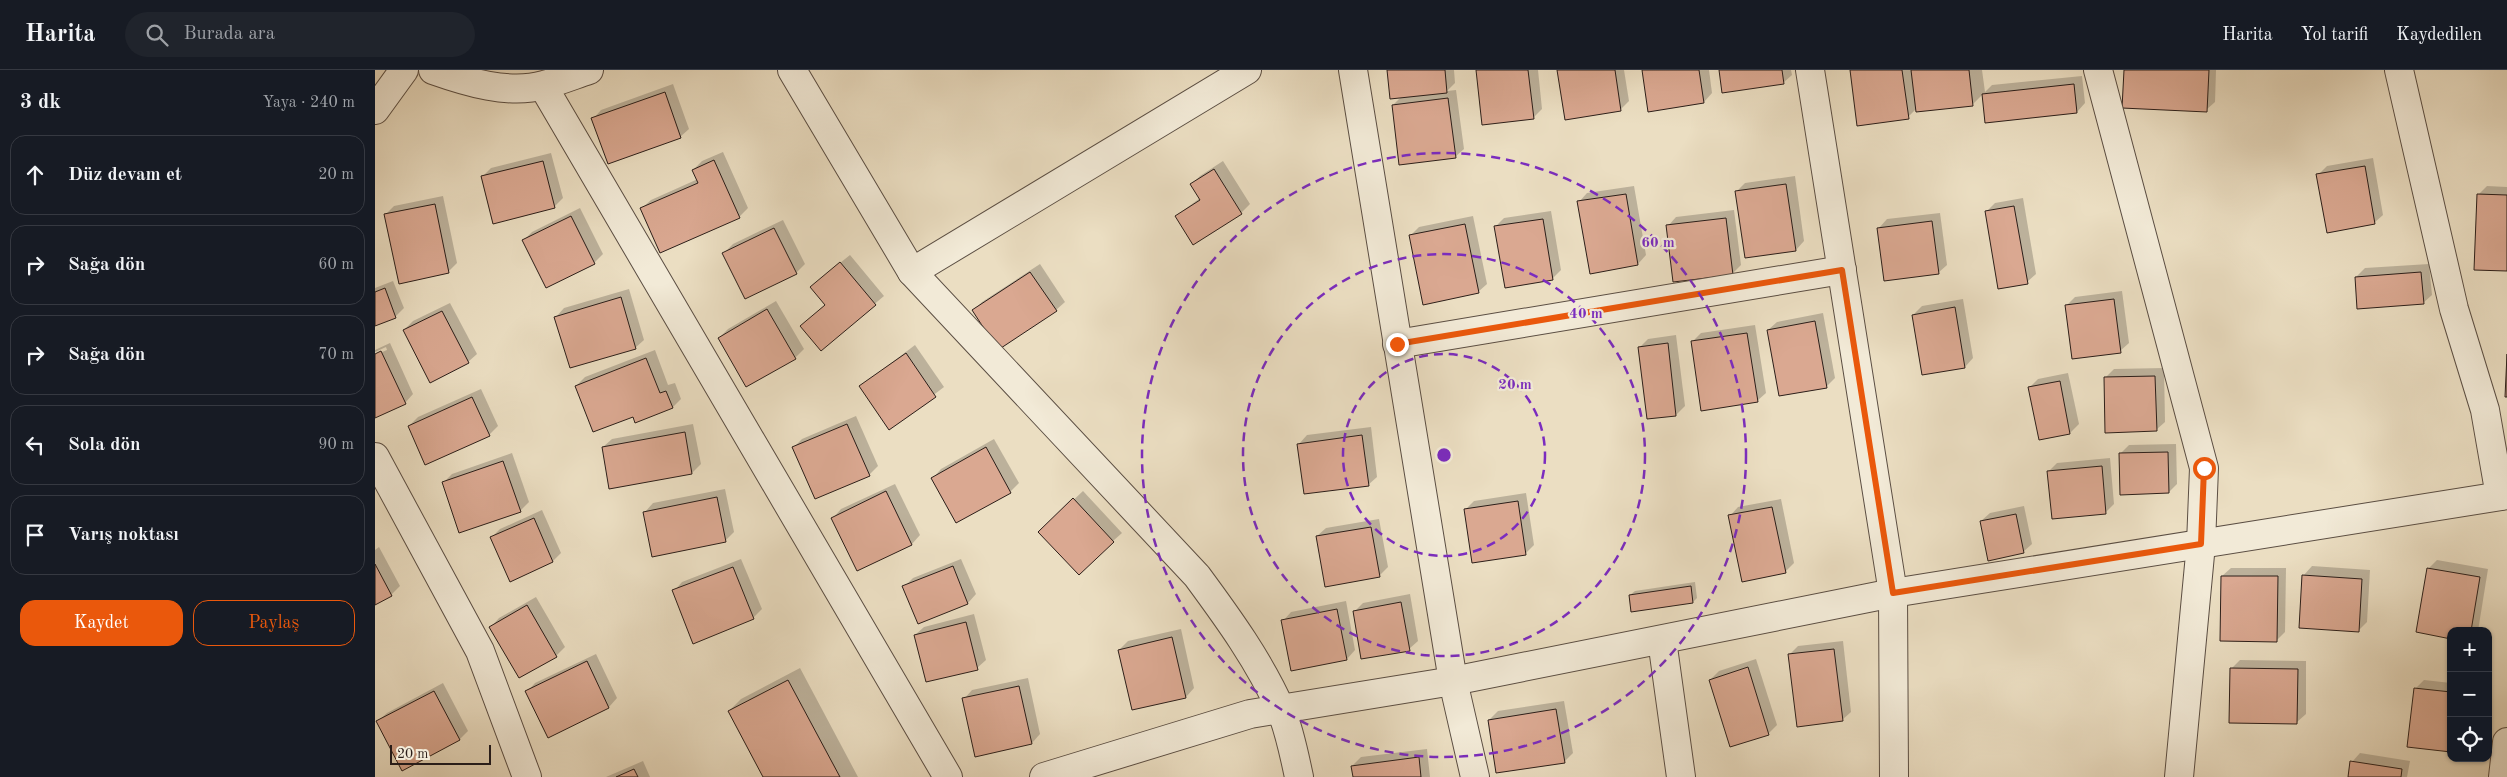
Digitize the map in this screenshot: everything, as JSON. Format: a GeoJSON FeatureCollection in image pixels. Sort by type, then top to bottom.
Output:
{"type":"FeatureCollection","features":[{"type":"Feature","properties":{"kind":"street"},"geometry":{"type":"LineString","coordinates":[[375,110],[404,70]]}},
{"type":"Feature","properties":{"kind":"street"},"geometry":{"type":"LineString","coordinates":[[433,70],[460,79],[493,86],[543,86],[589,70]]}},
{"type":"Feature","properties":{"kind":"street"},"geometry":{"type":"LineString","coordinates":[[792,70],[913,272],[1197,576],[1229,618],[1254,658],[1280,709],[1291,738],[1299,777]]}},
{"type":"Feature","properties":{"kind":"street"},"geometry":{"type":"LineString","coordinates":[[913,272],[1247,70]]}},
{"type":"Feature","properties":{"kind":"street"},"geometry":{"type":"LineString","coordinates":[[1353,70],[1453,681],[1475,777]]}},
{"type":"Feature","properties":{"kind":"street"},"geometry":{"type":"LineString","coordinates":[[1810,70],[1893,593],[1894,777]]}},
{"type":"Feature","properties":{"kind":"street"},"geometry":{"type":"LineString","coordinates":[[2098,70],[2204,468],[2201,544],[2179,777]]}},
{"type":"Feature","properties":{"kind":"street"},"geometry":{"type":"LineString","coordinates":[[1051,776],[1249,714],[1453,681],[1893,593],[2503,496],[2485,410],[2454,309],[2399,70]]}},
{"type":"Feature","properties":{"kind":"street"},"geometry":{"type":"LineString","coordinates":[[543,86],[948,777]]}},
{"type":"Feature","properties":{"kind":"street"},"geometry":{"type":"LineString","coordinates":[[1397,344],[1842,270]]}},
{"type":"Feature","properties":{"kind":"street"},"geometry":{"type":"LineString","coordinates":[[375,457],[480,651],[527,777]]}},
{"type":"Feature","properties":{"kind":"street"},"geometry":{"type":"LineString","coordinates":[[1662,640],[1681,777]]}},
{"type":"Feature","properties":{"kind":"street"},"geometry":{"type":"LineString","coordinates":[[2503,777],[2507,742]]}},
{"type":"Feature","properties":{"kind":"building"},"geometry":{"type":"Polygon","coordinates":[[[1387,70],[1445,70],[1447,93],[1390,99],[1387,70]]]}},
{"type":"Feature","properties":{"kind":"building"},"geometry":{"type":"Polygon","coordinates":[[[1476,70],[1528,70],[1534,119],[1482,125],[1476,70]]]}},
{"type":"Feature","properties":{"kind":"building"},"geometry":{"type":"Polygon","coordinates":[[[1557,70],[1615,70],[1621,111],[1565,120],[1557,70]]]}},
{"type":"Feature","properties":{"kind":"building"},"geometry":{"type":"Polygon","coordinates":[[[1642,70],[1699,70],[1704,103],[1648,112],[1642,70]]]}},
{"type":"Feature","properties":{"kind":"building"},"geometry":{"type":"Polygon","coordinates":[[[1719,70],[1782,70],[1784,84],[1722,93],[1719,70]]]}},
{"type":"Feature","properties":{"kind":"building"},"geometry":{"type":"Polygon","coordinates":[[[1850,70],[1902,70],[1909,119],[1857,126],[1850,70]]]}},
{"type":"Feature","properties":{"kind":"building"},"geometry":{"type":"Polygon","coordinates":[[[1911,70],[1969,70],[1973,106],[1916,112],[1911,70]]]}},
{"type":"Feature","properties":{"kind":"building"},"geometry":{"type":"Polygon","coordinates":[[[2124,70],[2209,70],[2207,112],[2122,108],[2124,70]]]}},
{"type":"Feature","properties":{"kind":"building"},"geometry":{"type":"Polygon","coordinates":[[[2074,84],[2077,113],[1985,123],[1982,94],[2074,84]]]}},
{"type":"Feature","properties":{"kind":"building"},"geometry":{"type":"Polygon","coordinates":[[[665,92],[681,138],[608,164],[591,118],[665,92]]]}},
{"type":"Feature","properties":{"kind":"building"},"geometry":{"type":"Polygon","coordinates":[[[1448,98],[1456,158],[1399,165],[1392,105],[1448,98]]]}},
{"type":"Feature","properties":{"kind":"building"},"geometry":{"type":"Polygon","coordinates":[[[714,160],[740,218],[660,253],[640,208],[698,183],[692,170],[714,160]]]}},
{"type":"Feature","properties":{"kind":"building"},"geometry":{"type":"Polygon","coordinates":[[[543,161],[555,208],[493,224],[481,176],[543,161]]]}},
{"type":"Feature","properties":{"kind":"building"},"geometry":{"type":"Polygon","coordinates":[[[2365,166],[2375,224],[2327,233],[2316,174],[2365,166]]]}},
{"type":"Feature","properties":{"kind":"building"},"geometry":{"type":"Polygon","coordinates":[[[1214,169],[1242,214],[1193,245],[1175,216],[1200,200],[1190,184],[1214,169]]]}},
{"type":"Feature","properties":{"kind":"building"},"geometry":{"type":"Polygon","coordinates":[[[1786,184],[1796,251],[1745,258],[1735,191],[1786,184]]]}},
{"type":"Feature","properties":{"kind":"building"},"geometry":{"type":"Polygon","coordinates":[[[1626,194],[1638,265],[1590,274],[1577,201],[1626,194]]]}},
{"type":"Feature","properties":{"kind":"building"},"geometry":{"type":"Polygon","coordinates":[[[2477,194],[2507,195],[2507,271],[2474,270],[2477,194]]]}},
{"type":"Feature","properties":{"kind":"building"},"geometry":{"type":"Polygon","coordinates":[[[435,204],[449,273],[399,284],[384,214],[435,204]]]}},
{"type":"Feature","properties":{"kind":"building"},"geometry":{"type":"Polygon","coordinates":[[[2014,206],[2028,284],[1998,289],[1985,211],[2014,206]]]}},
{"type":"Feature","properties":{"kind":"building"},"geometry":{"type":"Polygon","coordinates":[[[571,216],[595,264],[546,288],[522,240],[571,216]]]}},
{"type":"Feature","properties":{"kind":"building"},"geometry":{"type":"Polygon","coordinates":[[[1726,218],[1733,275],[1673,282],[1666,225],[1726,218]]]}},
{"type":"Feature","properties":{"kind":"building"},"geometry":{"type":"Polygon","coordinates":[[[1543,219],[1553,280],[1505,288],[1494,226],[1543,219]]]}},
{"type":"Feature","properties":{"kind":"building"},"geometry":{"type":"Polygon","coordinates":[[[1932,221],[1939,274],[1884,281],[1877,228],[1932,221]]]}},
{"type":"Feature","properties":{"kind":"building"},"geometry":{"type":"Polygon","coordinates":[[[1465,224],[1479,293],[1423,305],[1409,235],[1465,224]]]}},
{"type":"Feature","properties":{"kind":"building"},"geometry":{"type":"Polygon","coordinates":[[[774,228],[797,274],[745,299],[722,253],[774,228]]]}},
{"type":"Feature","properties":{"kind":"building"},"geometry":{"type":"Polygon","coordinates":[[[840,262],[876,305],[821,351],[800,326],[825,305],[810,287],[840,262]]]}},
{"type":"Feature","properties":{"kind":"building"},"geometry":{"type":"Polygon","coordinates":[[[1030,272],[1057,311],[998,350],[972,310],[1030,272]]]}},
{"type":"Feature","properties":{"kind":"building"},"geometry":{"type":"Polygon","coordinates":[[[2421,272],[2424,304],[2357,309],[2355,277],[2421,272]]]}},
{"type":"Feature","properties":{"kind":"building"},"geometry":{"type":"Polygon","coordinates":[[[385,288],[396,318],[375,326],[375,292],[385,288]]]}},
{"type":"Feature","properties":{"kind":"building"},"geometry":{"type":"Polygon","coordinates":[[[621,297],[636,349],[570,368],[554,317],[621,297]]]}},
{"type":"Feature","properties":{"kind":"building"},"geometry":{"type":"Polygon","coordinates":[[[2114,299],[2121,353],[2072,359],[2065,305],[2114,299]]]}},
{"type":"Feature","properties":{"kind":"building"},"geometry":{"type":"Polygon","coordinates":[[[1955,307],[1965,368],[1922,375],[1912,315],[1955,307]]]}},
{"type":"Feature","properties":{"kind":"building"},"geometry":{"type":"Polygon","coordinates":[[[767,309],[796,359],[746,387],[718,338],[767,309]]]}},
{"type":"Feature","properties":{"kind":"building"},"geometry":{"type":"Polygon","coordinates":[[[442,311],[469,363],[430,383],[403,330],[442,311]]]}},
{"type":"Feature","properties":{"kind":"building"},"geometry":{"type":"Polygon","coordinates":[[[1815,321],[1827,388],[1779,396],[1767,330],[1815,321]]]}},
{"type":"Feature","properties":{"kind":"building"},"geometry":{"type":"Polygon","coordinates":[[[1747,333],[1758,402],[1701,411],[1691,341],[1747,333]]]}},
{"type":"Feature","properties":{"kind":"building"},"geometry":{"type":"Polygon","coordinates":[[[1668,343],[1676,416],[1647,419],[1638,347],[1668,343]]]}},
{"type":"Feature","properties":{"kind":"building"},"geometry":{"type":"Polygon","coordinates":[[[381,351],[406,404],[375,418],[375,354],[381,351]]]}},
{"type":"Feature","properties":{"kind":"building"},"geometry":{"type":"Polygon","coordinates":[[[906,353],[936,397],[889,430],[859,386],[906,353]]]}},
{"type":"Feature","properties":{"kind":"building"},"geometry":{"type":"Polygon","coordinates":[[[2507,354],[2507,397],[2505,397],[2507,354]]]}},
{"type":"Feature","properties":{"kind":"building"},"geometry":{"type":"Polygon","coordinates":[[[646,358],[660,393],[666,391],[673,408],[635,423],[633,417],[593,432],[575,386],[646,358]]]}},
{"type":"Feature","properties":{"kind":"building"},"geometry":{"type":"Polygon","coordinates":[[[2155,376],[2157,431],[2105,433],[2104,377],[2155,376]]]}},
{"type":"Feature","properties":{"kind":"building"},"geometry":{"type":"Polygon","coordinates":[[[2060,381],[2070,434],[2039,440],[2028,387],[2060,381]]]}},
{"type":"Feature","properties":{"kind":"building"},"geometry":{"type":"Polygon","coordinates":[[[472,397],[490,436],[425,465],[408,426],[472,397]]]}},
{"type":"Feature","properties":{"kind":"building"},"geometry":{"type":"Polygon","coordinates":[[[847,424],[870,476],[815,499],[792,447],[847,424]]]}},
{"type":"Feature","properties":{"kind":"building"},"geometry":{"type":"Polygon","coordinates":[[[685,432],[692,474],[609,489],[602,447],[685,432]]]}},
{"type":"Feature","properties":{"kind":"building"},"geometry":{"type":"Polygon","coordinates":[[[1362,435],[1369,486],[1304,494],[1297,444],[1362,435]]]}},
{"type":"Feature","properties":{"kind":"building"},"geometry":{"type":"Polygon","coordinates":[[[986,447],[1011,493],[956,523],[931,478],[986,447]]]}},
{"type":"Feature","properties":{"kind":"building"},"geometry":{"type":"Polygon","coordinates":[[[2168,452],[2169,493],[2120,495],[2119,453],[2168,452]]]}},
{"type":"Feature","properties":{"kind":"building"},"geometry":{"type":"Polygon","coordinates":[[[503,461],[521,512],[459,533],[442,482],[503,461]]]}},
{"type":"Feature","properties":{"kind":"building"},"geometry":{"type":"Polygon","coordinates":[[[2102,466],[2106,514],[2052,519],[2047,471],[2102,466]]]}},
{"type":"Feature","properties":{"kind":"building"},"geometry":{"type":"Polygon","coordinates":[[[886,491],[912,545],[857,571],[831,518],[886,491]]]}},
{"type":"Feature","properties":{"kind":"building"},"geometry":{"type":"Polygon","coordinates":[[[717,497],[726,542],[652,557],[643,512],[717,497]]]}},
{"type":"Feature","properties":{"kind":"building"},"geometry":{"type":"Polygon","coordinates":[[[1073,498],[1114,542],[1079,575],[1038,532],[1073,498]]]}},
{"type":"Feature","properties":{"kind":"building"},"geometry":{"type":"Polygon","coordinates":[[[1518,501],[1526,555],[1472,563],[1464,509],[1518,501]]]}},
{"type":"Feature","properties":{"kind":"building"},"geometry":{"type":"Polygon","coordinates":[[[1772,507],[1786,573],[1742,582],[1728,515],[1772,507]]]}},
{"type":"Feature","properties":{"kind":"building"},"geometry":{"type":"Polygon","coordinates":[[[2016,514],[2024,553],[1988,561],[1980,521],[2016,514]]]}},
{"type":"Feature","properties":{"kind":"building"},"geometry":{"type":"Polygon","coordinates":[[[534,518],[553,562],[510,582],[490,537],[534,518]]]}},
{"type":"Feature","properties":{"kind":"building"},"geometry":{"type":"Polygon","coordinates":[[[1371,527],[1380,577],[1325,587],[1316,536],[1371,527]]]}},
{"type":"Feature","properties":{"kind":"building"},"geometry":{"type":"Polygon","coordinates":[[[375,564],[392,596],[375,605],[375,564]]]}},
{"type":"Feature","properties":{"kind":"building"},"geometry":{"type":"Polygon","coordinates":[[[953,566],[968,604],[918,624],[902,586],[953,566]]]}},
{"type":"Feature","properties":{"kind":"building"},"geometry":{"type":"Polygon","coordinates":[[[733,567],[754,619],[693,644],[672,590],[733,567]]]}},
{"type":"Feature","properties":{"kind":"building"},"geometry":{"type":"Polygon","coordinates":[[[2427,568],[2480,577],[2472,627],[2447,627],[2447,638],[2416,632],[2427,568]]]}},
{"type":"Feature","properties":{"kind":"building"},"geometry":{"type":"Polygon","coordinates":[[[2302,575],[2362,579],[2359,632],[2299,628],[2302,575]]]}},
{"type":"Feature","properties":{"kind":"building"},"geometry":{"type":"Polygon","coordinates":[[[2221,576],[2278,576],[2277,642],[2220,641],[2221,576]]]}},
{"type":"Feature","properties":{"kind":"building"},"geometry":{"type":"Polygon","coordinates":[[[1691,586],[1693,603],[1631,612],[1629,595],[1691,586]]]}},
{"type":"Feature","properties":{"kind":"building"},"geometry":{"type":"Polygon","coordinates":[[[1401,602],[1410,651],[1361,659],[1353,611],[1401,602]]]}},
{"type":"Feature","properties":{"kind":"building"},"geometry":{"type":"Polygon","coordinates":[[[527,605],[557,657],[519,678],[489,627],[527,605]]]}},
{"type":"Feature","properties":{"kind":"building"},"geometry":{"type":"Polygon","coordinates":[[[1337,609],[1347,660],[1291,671],[1281,620],[1337,609]]]}},
{"type":"Feature","properties":{"kind":"building"},"geometry":{"type":"Polygon","coordinates":[[[966,622],[978,670],[926,682],[914,635],[966,622]]]}},
{"type":"Feature","properties":{"kind":"building"},"geometry":{"type":"Polygon","coordinates":[[[1172,637],[1186,698],[1132,710],[1118,650],[1172,637]]]}},
{"type":"Feature","properties":{"kind":"building"},"geometry":{"type":"Polygon","coordinates":[[[1834,649],[1843,721],[1797,727],[1788,654],[1834,649]]]}},
{"type":"Feature","properties":{"kind":"building"},"geometry":{"type":"Polygon","coordinates":[[[587,661],[609,708],[548,738],[525,691],[587,661]]]}},
{"type":"Feature","properties":{"kind":"building"},"geometry":{"type":"Polygon","coordinates":[[[1748,667],[1769,735],[1730,747],[1709,680],[1748,667]]]}},
{"type":"Feature","properties":{"kind":"building"},"geometry":{"type":"Polygon","coordinates":[[[2230,668],[2298,669],[2297,724],[2229,723],[2230,668]]]}},
{"type":"Feature","properties":{"kind":"building"},"geometry":{"type":"Polygon","coordinates":[[[788,680],[840,777],[763,777],[728,711],[788,680]]]}},
{"type":"Feature","properties":{"kind":"building"},"geometry":{"type":"Polygon","coordinates":[[[1019,686],[1032,744],[975,757],[962,698],[1019,686]]]}},
{"type":"Feature","properties":{"kind":"building"},"geometry":{"type":"Polygon","coordinates":[[[2414,688],[2447,692],[2447,752],[2407,747],[2414,688]]]}},
{"type":"Feature","properties":{"kind":"building"},"geometry":{"type":"Polygon","coordinates":[[[434,691],[460,740],[402,771],[376,721],[434,691]]]}},
{"type":"Feature","properties":{"kind":"building"},"geometry":{"type":"Polygon","coordinates":[[[1556,709],[1565,763],[1496,773],[1488,720],[1556,709]]]}},
{"type":"Feature","properties":{"kind":"building"},"geometry":{"type":"Polygon","coordinates":[[[1419,757],[1421,777],[1353,777],[1351,766],[1419,757]]]}},
{"type":"Feature","properties":{"kind":"building"},"geometry":{"type":"Polygon","coordinates":[[[2350,761],[2402,769],[2401,777],[2348,777],[2350,761]]]}},
{"type":"Feature","properties":{"kind":"building"},"geometry":{"type":"Polygon","coordinates":[[[634,769],[638,777],[616,777],[634,769]]]}},
{"type":"Feature","properties":{"kind":"route"},"geometry":{"type":"LineString","coordinates":[[1397,344],[1842,270],[1893,593],[2201,544],[2204,468]]}}]}
